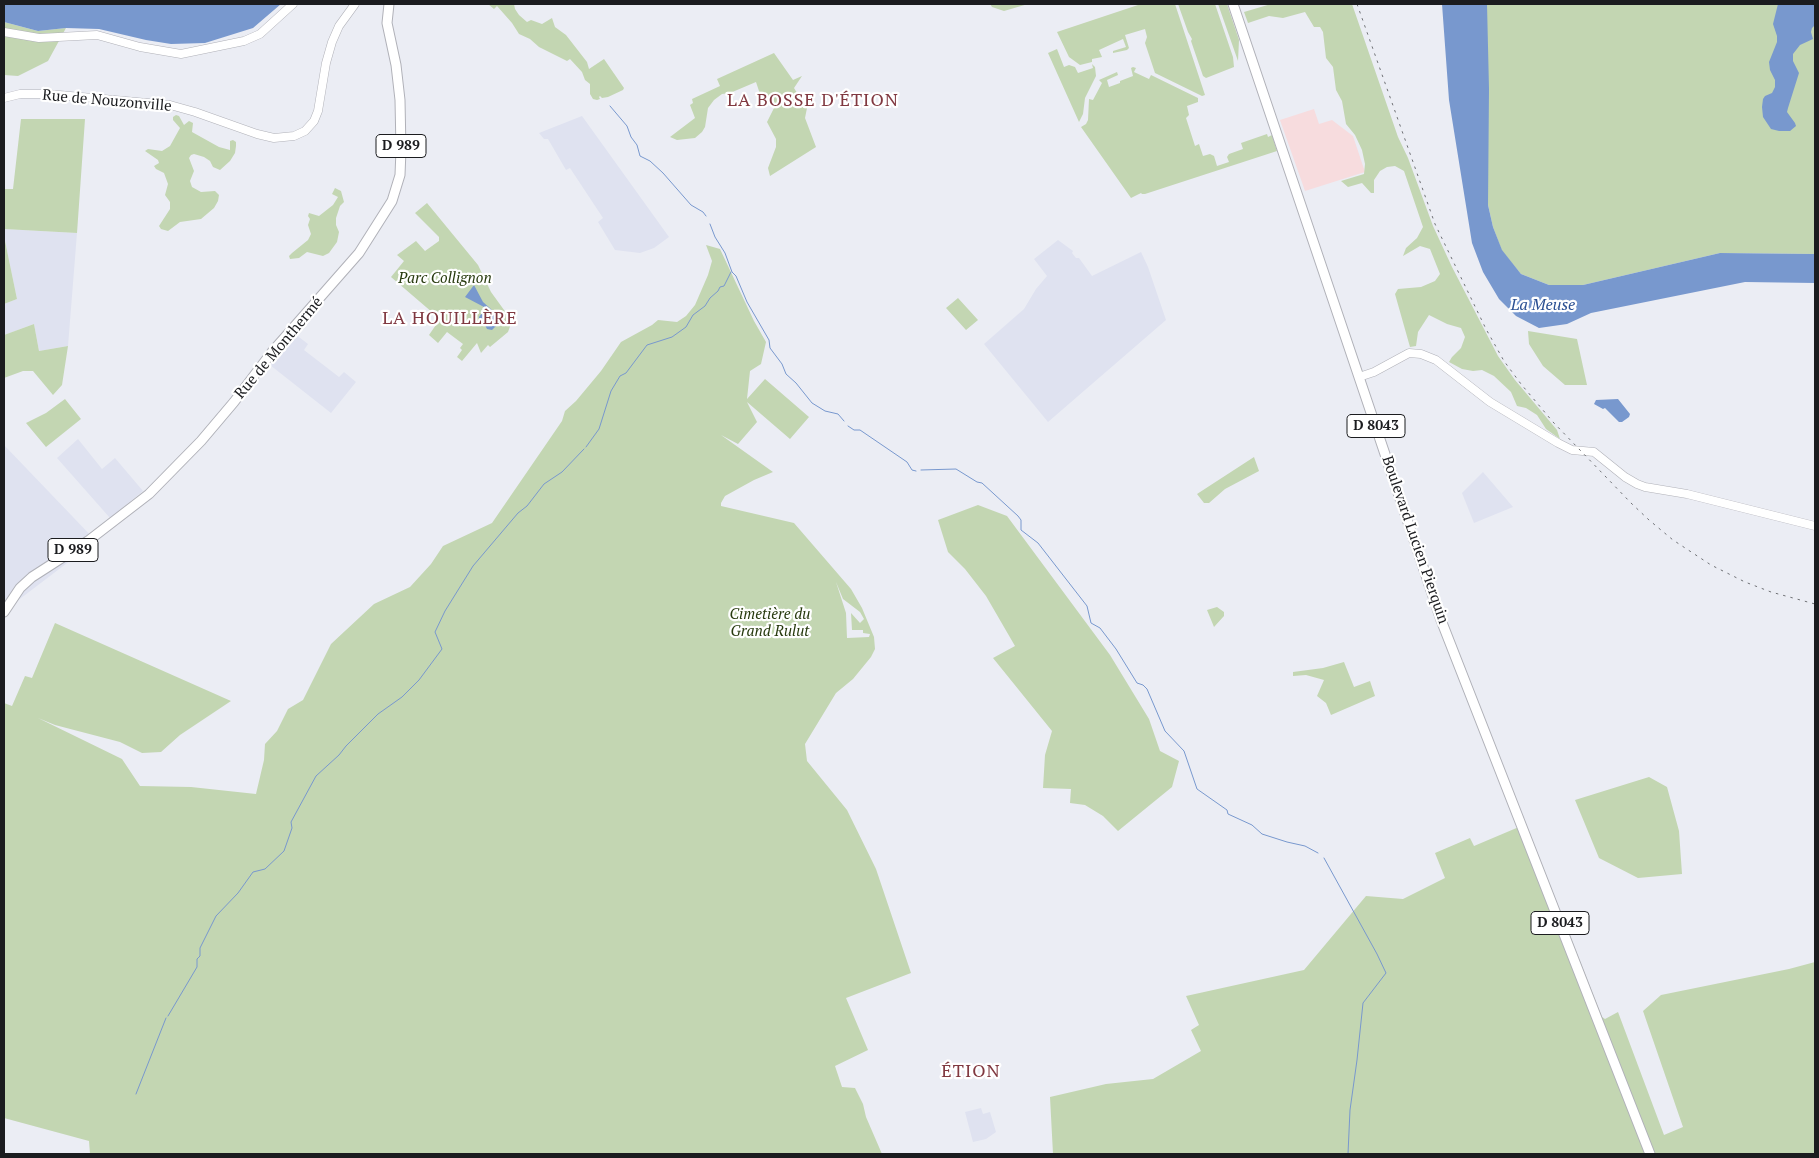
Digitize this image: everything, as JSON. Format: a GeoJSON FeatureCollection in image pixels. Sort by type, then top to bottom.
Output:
{"type":"FeatureCollection","features":[{"type":"Feature","properties":{"kind":"main road","name":"Rue de Monthermé"},"geometry":{"type":"LineString","coordinates":[[4,612],[20,588],[32,577],[88,541],[149,494],[195,448],[234,402],[272,352],[355,258],[392,201],[400,175],[401,150],[396,65],[387,23],[389,4]]}},
{"type":"Feature","properties":{"kind":"main road","name":"Boulevard Lucien Pierquin"},"geometry":{"type":"LineString","coordinates":[[1233,4],[1396,482],[1438,612],[1650,1154]]}},
{"type":"Feature","properties":{"kind":"street"},"geometry":{"type":"LineString","coordinates":[[4,32],[39,38],[97,35],[140,47],[181,54],[244,41],[260,34],[293,4]]}},
{"type":"Feature","properties":{"kind":"street","name":"Rue de Nouzonville"},"geometry":{"type":"LineString","coordinates":[[4,98],[20,94],[78,95],[170,106],[195,112],[257,134],[274,138],[294,136],[305,131],[314,121],[318,111],[326,63],[332,42],[339,26],[355,4]]}},
{"type":"Feature","properties":{"kind":"street"},"geometry":{"type":"LineString","coordinates":[[1359,377],[1374,372],[1409,353],[1420,354],[1436,360],[1490,402],[1558,443],[1572,450],[1594,452],[1625,478],[1637,484],[1687,494],[1815,526]]}},
{"type":"Feature","properties":{"kind":"shaded area"},"geometry":{"type":"Polygon","coordinates":[[[1314,109],[1319,124],[1332,120],[1353,136],[1365,172],[1305,191],[1280,120],[1314,109]]]}},
{"type":"Feature","properties":{"kind":"shaded area"},"geometry":{"type":"Polygon","coordinates":[[[582,116],[669,237],[654,248],[640,253],[615,250],[598,222],[603,218],[570,168],[566,170],[548,139],[544,139],[539,133],[582,116]]]}},
{"type":"Feature","properties":{"kind":"shaded area"},"geometry":{"type":"Polygon","coordinates":[[[4,229],[77,233],[68,346],[39,351],[34,324],[4,335],[4,304],[17,299],[4,229]]]}},
{"type":"Feature","properties":{"kind":"shaded area"},"geometry":{"type":"Polygon","coordinates":[[[1058,240],[1073,251],[1072,253],[1076,258],[1079,258],[1092,276],[1141,252],[1166,320],[1048,422],[984,344],[1024,309],[1036,289],[1047,276],[1034,259],[1058,240]]]}},
{"type":"Feature","properties":{"kind":"shaded area"},"geometry":{"type":"Polygon","coordinates":[[[295,334],[308,344],[304,350],[339,377],[344,372],[356,382],[331,413],[270,365],[295,334]]]}},
{"type":"Feature","properties":{"kind":"shaded area"},"geometry":{"type":"Polygon","coordinates":[[[78,439],[102,469],[115,458],[143,491],[110,518],[57,458],[78,439]]]}},
{"type":"Feature","properties":{"kind":"shaded area"},"geometry":{"type":"Polygon","coordinates":[[[4,445],[96,541],[4,611],[4,445]]]}},
{"type":"Feature","properties":{"kind":"shaded area"},"geometry":{"type":"Polygon","coordinates":[[[1483,472],[1513,507],[1474,523],[1462,493],[1483,472]]]}},
{"type":"Feature","properties":{"kind":"shaded area"},"geometry":{"type":"Polygon","coordinates":[[[981,1108],[983,1114],[990,1112],[996,1132],[986,1139],[973,1142],[965,1112],[981,1108]]]}},
{"type":"Feature","properties":{"kind":"green space"},"geometry":{"type":"Polygon","coordinates":[[[488,4],[514,4],[519,15],[527,22],[531,20],[542,24],[552,18],[555,27],[566,35],[587,62],[589,69],[604,59],[624,88],[623,90],[608,97],[602,98],[600,96],[600,99],[593,99],[590,94],[590,84],[570,59],[567,61],[539,47],[530,39],[519,34],[497,6],[494,9],[488,4]]]}},
{"type":"Feature","properties":{"kind":"green space"},"geometry":{"type":"Polygon","coordinates":[[[990,4],[1028,4],[1004,11],[992,7],[990,4]]]}},
{"type":"Feature","properties":{"kind":"green space"},"geometry":{"type":"Polygon","coordinates":[[[1141,4],[1175,4],[1205,95],[1202,96],[1155,73],[1145,43],[1147,37],[1145,29],[1125,35],[1129,48],[1127,50],[1113,53],[1113,51],[1126,47],[1123,39],[1099,50],[1102,57],[1092,59],[1092,62],[1080,65],[1069,57],[1057,32],[1141,4]]]}},
{"type":"Feature","properties":{"kind":"green space"},"geometry":{"type":"Polygon","coordinates":[[[1178,4],[1215,4],[1233,57],[1234,67],[1206,78],[1203,76],[1191,41],[1192,39],[1178,4]]]}},
{"type":"Feature","properties":{"kind":"green space"},"geometry":{"type":"Polygon","coordinates":[[[1218,4],[1227,4],[1239,40],[1238,61],[1218,4]]]}},
{"type":"Feature","properties":{"kind":"green space"},"geometry":{"type":"Polygon","coordinates":[[[1271,4],[1352,4],[1398,137],[1408,158],[1433,226],[1452,267],[1498,356],[1515,380],[1557,430],[1560,439],[1546,429],[1537,415],[1526,408],[1517,406],[1511,392],[1494,376],[1482,370],[1462,369],[1449,362],[1461,348],[1465,337],[1461,328],[1447,324],[1429,315],[1418,332],[1416,346],[1410,347],[1395,294],[1398,289],[1421,287],[1435,281],[1440,274],[1430,249],[1420,246],[1403,256],[1406,248],[1417,238],[1423,227],[1404,171],[1395,166],[1387,167],[1380,171],[1374,180],[1374,193],[1371,193],[1362,183],[1348,187],[1341,181],[1364,174],[1365,164],[1362,150],[1355,135],[1346,124],[1342,101],[1336,90],[1333,67],[1326,58],[1323,32],[1320,27],[1314,27],[1305,12],[1283,18],[1269,16],[1248,23],[1244,12],[1271,4]]]}},
{"type":"Feature","properties":{"kind":"green space"},"geometry":{"type":"Polygon","coordinates":[[[1485,4],[1815,4],[1815,254],[1720,253],[1583,285],[1549,285],[1521,274],[1502,251],[1493,227],[1488,205],[1488,55],[1485,4]]]}},
{"type":"Feature","properties":{"kind":"green space"},"geometry":{"type":"Polygon","coordinates":[[[4,22],[38,31],[66,28],[48,61],[18,76],[4,75],[4,22]]]}},
{"type":"Feature","properties":{"kind":"green space"},"geometry":{"type":"Polygon","coordinates":[[[1057,49],[1064,67],[1069,65],[1075,67],[1078,73],[1093,68],[1092,64],[1095,67],[1096,76],[1085,98],[1083,114],[1079,122],[1048,53],[1057,49]]]}},
{"type":"Feature","properties":{"kind":"green space"},"geometry":{"type":"Polygon","coordinates":[[[774,53],[793,80],[802,76],[794,88],[802,101],[809,98],[805,118],[816,147],[770,176],[768,168],[776,147],[776,139],[767,122],[774,108],[772,103],[760,94],[756,82],[730,93],[722,94],[714,100],[708,108],[705,127],[695,138],[677,140],[670,137],[695,118],[690,105],[693,103],[692,99],[720,86],[717,79],[774,53]]]}},
{"type":"Feature","properties":{"kind":"green space"},"geometry":{"type":"Polygon","coordinates":[[[1131,68],[1136,68],[1134,72],[1149,79],[1151,75],[1198,98],[1198,102],[1187,106],[1189,115],[1186,118],[1195,146],[1199,144],[1203,156],[1210,154],[1214,156],[1217,166],[1229,162],[1227,157],[1229,154],[1243,149],[1241,143],[1267,134],[1268,137],[1272,135],[1277,151],[1145,194],[1141,193],[1131,198],[1081,127],[1088,120],[1089,99],[1093,100],[1102,83],[1099,80],[1117,72],[1118,75],[1107,80],[1109,87],[1120,83],[1120,81],[1133,76],[1131,68]]]}},
{"type":"Feature","properties":{"kind":"green space"},"geometry":{"type":"Polygon","coordinates":[[[179,116],[184,125],[189,121],[193,123],[192,132],[219,147],[230,150],[230,141],[233,140],[236,142],[236,146],[235,153],[230,161],[220,170],[213,167],[210,161],[204,157],[191,155],[189,158],[194,171],[190,181],[192,187],[201,192],[215,191],[219,195],[218,201],[214,208],[201,219],[180,222],[168,231],[161,229],[159,226],[170,209],[170,202],[165,195],[168,184],[164,173],[154,166],[159,163],[158,160],[145,151],[148,149],[162,151],[170,146],[180,128],[173,120],[173,117],[179,116]]]}},
{"type":"Feature","properties":{"kind":"green space"},"geometry":{"type":"Polygon","coordinates":[[[21,119],[85,119],[77,233],[4,229],[4,189],[13,189],[21,119]]]}},
{"type":"Feature","properties":{"kind":"green space"},"geometry":{"type":"Polygon","coordinates":[[[335,188],[341,191],[344,202],[340,206],[336,218],[339,232],[337,242],[329,253],[323,256],[307,252],[299,258],[290,259],[289,256],[308,240],[311,234],[308,225],[309,213],[319,216],[333,205],[338,197],[332,194],[335,188]]]}},
{"type":"Feature","properties":{"kind":"green space","name":"Parc Collignon"},"geometry":{"type":"Polygon","coordinates":[[[427,203],[478,265],[491,292],[512,321],[508,332],[490,347],[488,345],[481,353],[477,343],[462,361],[457,357],[462,350],[460,348],[463,344],[447,332],[438,343],[429,335],[440,319],[391,277],[404,261],[397,255],[416,241],[425,251],[439,241],[439,237],[415,213],[427,203]]]}},
{"type":"Feature","properties":{"kind":"green space"},"geometry":{"type":"Polygon","coordinates":[[[4,236],[17,299],[4,304],[4,236]]]}},
{"type":"Feature","properties":{"kind":"green space","name":"Cimetière du Grand Rulut"},"geometry":{"type":"Polygon","coordinates":[[[706,245],[720,249],[766,342],[761,364],[750,371],[747,399],[765,379],[809,417],[790,439],[747,402],[757,422],[738,444],[721,435],[773,472],[725,496],[721,506],[794,523],[851,589],[862,608],[874,637],[875,649],[871,657],[853,679],[836,693],[805,744],[807,761],[847,810],[876,869],[911,973],[846,998],[868,1050],[835,1066],[842,1087],[855,1088],[882,1154],[90,1154],[89,1141],[4,1118],[4,703],[12,706],[25,676],[32,678],[55,623],[231,701],[180,735],[161,752],[142,753],[120,742],[55,725],[38,718],[122,759],[140,786],[191,787],[256,794],[264,760],[265,744],[277,731],[288,709],[303,700],[331,644],[374,604],[410,587],[431,564],[443,546],[492,523],[562,421],[565,411],[601,371],[621,342],[658,320],[677,322],[686,316],[695,305],[712,261],[706,245]],[[836,582],[846,613],[847,638],[869,637],[870,634],[863,633],[863,630],[852,630],[851,613],[860,623],[864,619],[860,612],[843,599],[836,582]]]}},
{"type":"Feature","properties":{"kind":"green space"},"geometry":{"type":"Polygon","coordinates":[[[958,298],[978,320],[966,330],[946,308],[958,298]]]}},
{"type":"Feature","properties":{"kind":"green space"},"geometry":{"type":"Polygon","coordinates":[[[34,324],[39,351],[68,346],[62,385],[53,395],[33,371],[23,371],[4,378],[4,335],[34,324]]]}},
{"type":"Feature","properties":{"kind":"green space"},"geometry":{"type":"Polygon","coordinates":[[[1528,331],[1577,339],[1587,385],[1565,385],[1543,366],[1529,344],[1528,331]]]}},
{"type":"Feature","properties":{"kind":"green space"},"geometry":{"type":"Polygon","coordinates":[[[65,399],[81,419],[46,447],[26,423],[46,413],[65,399]]]}},
{"type":"Feature","properties":{"kind":"green space"},"geometry":{"type":"Polygon","coordinates":[[[1254,457],[1259,471],[1225,489],[1209,503],[1204,503],[1197,494],[1254,457]]]}},
{"type":"Feature","properties":{"kind":"green space"},"geometry":{"type":"Polygon","coordinates":[[[978,505],[1007,516],[1110,655],[1149,719],[1160,751],[1179,761],[1172,787],[1118,831],[1103,816],[1085,805],[1070,803],[1071,789],[1043,788],[1045,755],[1052,731],[993,658],[1015,646],[986,596],[965,569],[948,552],[938,520],[978,505]]]}},
{"type":"Feature","properties":{"kind":"green space"},"geometry":{"type":"Polygon","coordinates":[[[1217,607],[1224,612],[1224,616],[1214,627],[1207,610],[1217,607]]]}},
{"type":"Feature","properties":{"kind":"green space"},"geometry":{"type":"Polygon","coordinates":[[[1344,662],[1354,687],[1370,681],[1375,696],[1331,715],[1326,703],[1317,696],[1324,680],[1306,675],[1293,676],[1293,672],[1323,668],[1344,662]]]}},
{"type":"Feature","properties":{"kind":"green space"},"geometry":{"type":"Polygon","coordinates":[[[1649,777],[1667,787],[1679,831],[1682,874],[1638,878],[1599,858],[1575,800],[1649,777]]]}},
{"type":"Feature","properties":{"kind":"green space"},"geometry":{"type":"Polygon","coordinates":[[[1526,824],[1602,1017],[1605,1019],[1618,1012],[1664,1135],[1683,1127],[1643,1011],[1661,995],[1815,962],[1815,1154],[1053,1154],[1050,1097],[1106,1084],[1153,1079],[1201,1051],[1191,1030],[1199,1025],[1186,996],[1304,970],[1366,896],[1403,899],[1445,878],[1435,853],[1470,838],[1474,846],[1526,824]]]}},
{"type":"Feature","properties":{"kind":"water"},"geometry":{"type":"Polygon","coordinates":[[[4,4],[281,4],[253,28],[205,43],[171,44],[99,29],[66,28],[38,31],[4,22],[4,4]]]}},
{"type":"Feature","properties":{"kind":"water","name":"La Meuse"},"geometry":{"type":"Polygon","coordinates":[[[1442,4],[1487,4],[1489,89],[1488,205],[1493,227],[1502,250],[1521,274],[1549,285],[1583,285],[1720,253],[1815,254],[1815,283],[1745,282],[1591,313],[1567,324],[1539,328],[1516,316],[1499,299],[1483,272],[1472,243],[1449,100],[1442,4]]]}},
{"type":"Feature","properties":{"kind":"water"},"geometry":{"type":"Polygon","coordinates":[[[1778,4],[1815,4],[1815,25],[1811,32],[1813,39],[1800,45],[1793,54],[1793,61],[1799,73],[1787,112],[1796,126],[1790,131],[1771,129],[1763,117],[1762,107],[1763,99],[1772,93],[1775,87],[1775,80],[1770,70],[1769,62],[1777,42],[1773,24],[1778,4]]]}},
{"type":"Feature","properties":{"kind":"water"},"geometry":{"type":"Polygon","coordinates":[[[474,285],[483,302],[492,310],[495,316],[496,326],[492,330],[487,329],[485,325],[483,326],[481,320],[479,320],[484,307],[465,297],[474,285]]]}},
{"type":"Feature","properties":{"kind":"water"},"geometry":{"type":"Polygon","coordinates":[[[1618,399],[1630,414],[1622,422],[1619,422],[1605,408],[1603,409],[1594,404],[1596,400],[1618,399]]]}},
{"type":"Feature","properties":{"kind":"waterway"},"geometry":{"type":"LineString","coordinates":[[610,106],[627,126],[631,137],[637,145],[640,156],[650,161],[691,205],[706,216]]}},
{"type":"Feature","properties":{"kind":"waterway"},"geometry":{"type":"LineString","coordinates":[[710,224],[747,302],[769,340],[770,348],[782,364],[786,374],[812,403],[825,411],[838,414],[844,421]]}},
{"type":"Feature","properties":{"kind":"waterway"},"geometry":{"type":"LineString","coordinates":[[586,447],[599,429],[611,391],[620,376],[626,373],[647,345],[672,337],[686,327],[693,315],[705,306],[720,287],[724,286],[731,272]]}},
{"type":"Feature","properties":{"kind":"waterway"},"geometry":{"type":"LineString","coordinates":[[848,426],[854,430],[860,430],[907,462],[912,470],[916,471]]}},
{"type":"Feature","properties":{"kind":"waterway"},"geometry":{"type":"LineString","coordinates":[[168,1016],[197,967],[200,948],[216,916],[238,893],[253,872],[265,869],[284,851],[292,828],[291,822],[316,776],[378,714],[402,697],[419,680],[442,649],[435,632],[445,611],[473,566],[518,513],[527,506],[544,484],[562,472],[584,449]]}},
{"type":"Feature","properties":{"kind":"waterway"},"geometry":{"type":"LineString","coordinates":[[921,470],[956,469],[982,483],[1018,516],[1021,520],[1021,530],[1038,543],[1087,606],[1091,623],[1100,628],[1116,649],[1137,683],[1147,689],[1165,731],[1184,751],[1197,789],[1227,810],[1228,814],[1252,825],[1262,834],[1305,846],[1318,853]]}},
{"type":"Feature","properties":{"kind":"waterway"},"geometry":{"type":"LineString","coordinates":[[1324,858],[1386,973],[1363,1003],[1350,1110],[1348,1154]]}},
{"type":"Feature","properties":{"kind":"waterway"},"geometry":{"type":"LineString","coordinates":[[136,1094],[166,1018]]}},
{"type":"Feature","properties":{"kind":"railway"},"geometry":{"type":"LineString","coordinates":[[1357,4],[1435,224],[1486,329],[1504,361],[1521,384],[1553,422],[1631,503],[1673,540],[1711,565],[1745,582],[1771,592],[1815,604]]}},
{"type":"Feature","properties":{"kind":"district","name":"LA BOSSE D'ÉTION"},"geometry":{"type":"Point","coordinates":[813,101]}},
{"type":"Feature","properties":{"kind":"district","name":"LA HOUILLÈRE"},"geometry":{"type":"Point","coordinates":[450,319]}},
{"type":"Feature","properties":{"kind":"district","name":"ÉTION"},"geometry":{"type":"Point","coordinates":[971,1072]}}]}
